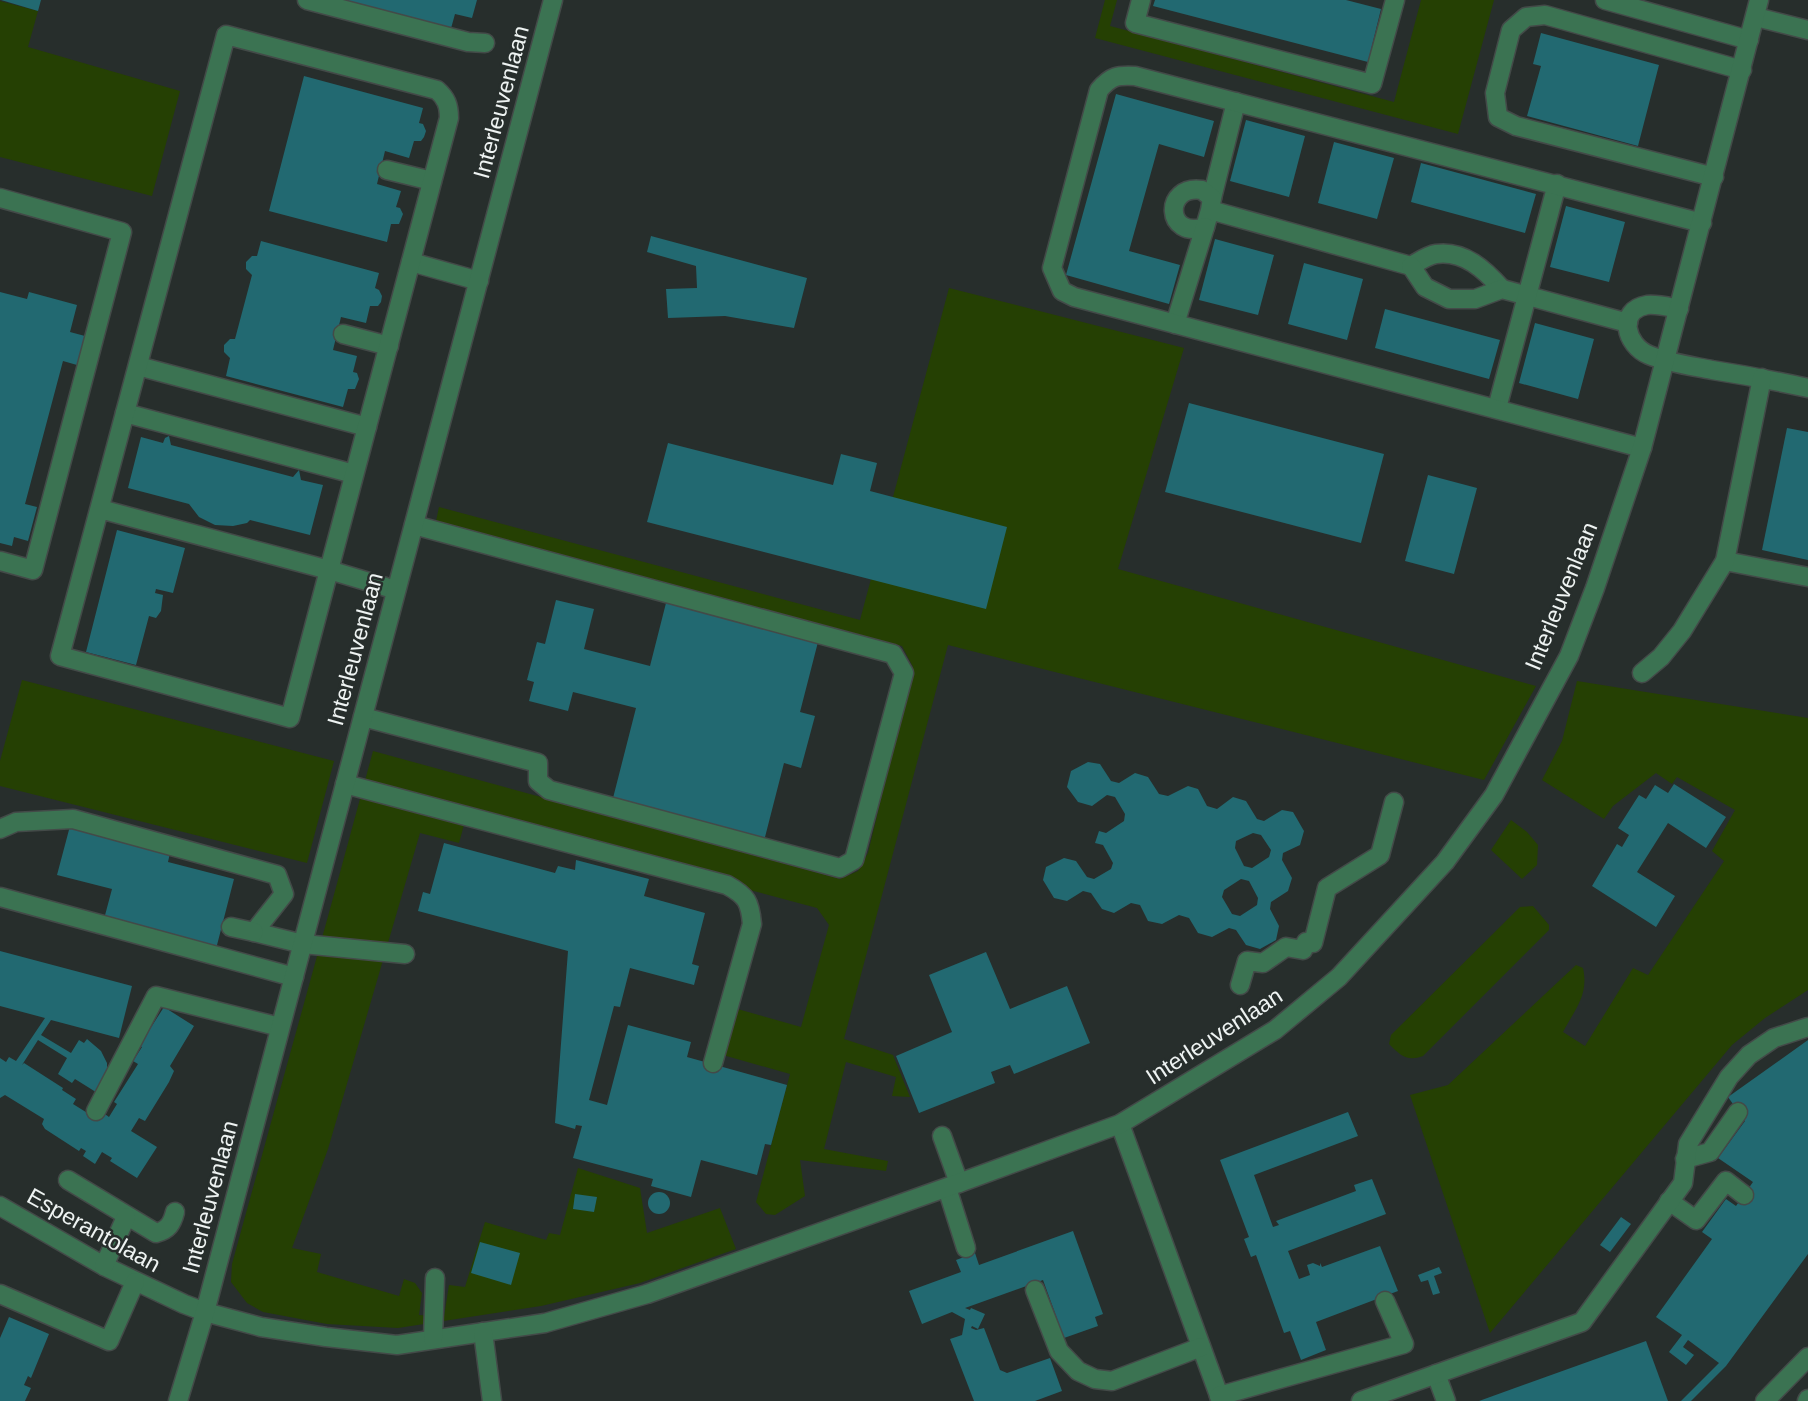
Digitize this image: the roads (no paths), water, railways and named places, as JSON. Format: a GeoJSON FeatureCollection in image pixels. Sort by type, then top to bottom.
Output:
{"type":"FeatureCollection","features":[{"type":"Feature","properties":{"kind":"street"},"geometry":{"type":"LineString","coordinates":[[307,0],[468,42],[485,43]]}},
{"type":"Feature","properties":{"kind":"street","name":"Interleuvenlaan"},"geometry":{"type":"LineString","coordinates":[[178,1401],[205,1312],[553,0]]}},
{"type":"Feature","properties":{"kind":"street"},"geometry":{"type":"LineString","coordinates":[[1141,0],[1135,23],[1372,84],[1395,0]]}},
{"type":"Feature","properties":{"kind":"street"},"geometry":{"type":"LineString","coordinates":[[1605,0],[1749,40]]}},
{"type":"Feature","properties":{"kind":"street"},"geometry":{"type":"LineString","coordinates":[[1757,8],[1808,30]]}},
{"type":"Feature","properties":{"kind":"street","name":"Interleuvenlaan"},"geometry":{"type":"LineString","coordinates":[[205,1312],[261,1327],[326,1338],[397,1345],[545,1323],[647,1294],[1120,1124],[1240,1053],[1318,997],[1445,862],[1494,794],[1569,656],[1642,448],[1757,8]]}},
{"type":"Feature","properties":{"kind":"street"},"geometry":{"type":"LineString","coordinates":[[1714,177],[1516,127],[1498,117],[1495,93],[1511,30],[1526,17],[1545,15],[1742,70]]}},
{"type":"Feature","properties":{"kind":"street"},"geometry":{"type":"LineString","coordinates":[[226,35],[437,90],[449,106],[449,118],[432,181],[290,718],[60,656],[226,35]]}},
{"type":"Feature","properties":{"kind":"street"},"geometry":{"type":"LineString","coordinates":[[1642,448],[1074,297],[1062,291],[1052,268],[1099,90],[1118,75],[1135,76],[1702,223]]}},
{"type":"Feature","properties":{"kind":"street"},"geometry":{"type":"LineString","coordinates":[[1175,324],[1209,212],[1236,102]]}},
{"type":"Feature","properties":{"kind":"street"},"geometry":{"type":"LineString","coordinates":[[387,170],[432,181]]}},
{"type":"Feature","properties":{"kind":"street"},"geometry":{"type":"LineString","coordinates":[[1497,408],[1557,184]]}},
{"type":"Feature","properties":{"kind":"street"},"geometry":{"type":"LineString","coordinates":[[0,198],[122,232],[33,570],[0,561]]}},
{"type":"Feature","properties":{"kind":"street"},"geometry":{"type":"LineString","coordinates":[[1209,212],[1411,266],[1425,287],[1449,299],[1475,299],[1502,289]]}},
{"type":"Feature","properties":{"kind":"street"},"geometry":{"type":"LineString","coordinates":[[1411,266],[1435,254],[1460,256],[1484,269],[1502,289],[1628,323]]}},
{"type":"Feature","properties":{"kind":"street"},"geometry":{"type":"LineString","coordinates":[[411,262],[479,281]]}},
{"type":"Feature","properties":{"kind":"street"},"geometry":{"type":"LineString","coordinates":[[1679,309],[1663,305],[1645,305],[1634,312],[1628,323],[1628,335],[1635,347],[1666,360],[1808,388]]}},
{"type":"Feature","properties":{"kind":"street"},"geometry":{"type":"LineString","coordinates":[[343,334],[388,346]]}},
{"type":"Feature","properties":{"kind":"street"},"geometry":{"type":"LineString","coordinates":[[138,366],[367,427]]}},
{"type":"Feature","properties":{"kind":"street"},"geometry":{"type":"LineString","coordinates":[[1642,673],[1661,657],[1682,631],[1725,561],[1762,379]]}},
{"type":"Feature","properties":{"kind":"street"},"geometry":{"type":"LineString","coordinates":[[125,413],[354,474]]}},
{"type":"Feature","properties":{"kind":"street"},"geometry":{"type":"LineString","coordinates":[[100,509],[396,590]]}},
{"type":"Feature","properties":{"kind":"street"},"geometry":{"type":"LineString","coordinates":[[363,716],[538,764],[538,781],[550,790],[841,868],[854,860],[904,673],[893,654],[414,525]]}},
{"type":"Feature","properties":{"kind":"street"},"geometry":{"type":"LineString","coordinates":[[1725,561],[1808,578]]}},
{"type":"Feature","properties":{"kind":"street"},"geometry":{"type":"LineString","coordinates":[[345,784],[727,885],[743,893],[750,908],[752,924],[713,1063]]}},
{"type":"Feature","properties":{"kind":"street"},"geometry":{"type":"LineString","coordinates":[[1240,985],[1247,961],[1263,963],[1286,947],[1303,950],[1306,942],[1313,943],[1327,888],[1380,855],[1394,802]]}},
{"type":"Feature","properties":{"kind":"street"},"geometry":{"type":"LineString","coordinates":[[0,829],[16,822],[73,819],[277,875],[284,894]]}},
{"type":"Feature","properties":{"kind":"street"},"geometry":{"type":"LineString","coordinates":[[284,894],[313,902]]}},
{"type":"Feature","properties":{"kind":"street"},"geometry":{"type":"LineString","coordinates":[[254,932],[284,894]]}},
{"type":"Feature","properties":{"kind":"street"},"geometry":{"type":"LineString","coordinates":[[0,897],[293,977]]}},
{"type":"Feature","properties":{"kind":"street"},"geometry":{"type":"LineString","coordinates":[[230,927],[303,944],[405,954]]}},
{"type":"Feature","properties":{"kind":"street"},"geometry":{"type":"LineString","coordinates":[[96,1111],[156,996],[224,1022],[280,1027]]}},
{"type":"Feature","properties":{"kind":"street"},"geometry":{"type":"LineString","coordinates":[[1361,1401],[1582,1322],[1683,1183],[1688,1144],[1729,1077],[1749,1055],[1774,1038],[1808,1027]]}},
{"type":"Feature","properties":{"kind":"street"},"geometry":{"type":"LineString","coordinates":[[1685,1159],[1710,1152],[1738,1112]]}},
{"type":"Feature","properties":{"kind":"street"},"geometry":{"type":"LineString","coordinates":[[1120,1124],[1220,1398],[1404,1344],[1385,1301]]}},
{"type":"Feature","properties":{"kind":"street"},"geometry":{"type":"LineString","coordinates":[[942,1136],[966,1248]]}},
{"type":"Feature","properties":{"kind":"street"},"geometry":{"type":"LineString","coordinates":[[68,1180],[156,1233],[164,1231],[173,1222],[175,1212]]}},
{"type":"Feature","properties":{"kind":"street"},"geometry":{"type":"LineString","coordinates":[[1669,1201],[1696,1220],[1726,1181],[1744,1195]]}},
{"type":"Feature","properties":{"kind":"street","name":"Esperantolaan"},"geometry":{"type":"LineString","coordinates":[[0,1206],[104,1266],[205,1312]]}},
{"type":"Feature","properties":{"kind":"street"},"geometry":{"type":"LineString","coordinates":[[104,1266],[126,1217]]}},
{"type":"Feature","properties":{"kind":"street"},"geometry":{"type":"LineString","coordinates":[[433,1339],[435,1278]]}},
{"type":"Feature","properties":{"kind":"street"},"geometry":{"type":"LineString","coordinates":[[0,1294],[109,1341],[135,1282]]}},
{"type":"Feature","properties":{"kind":"street"},"geometry":{"type":"LineString","coordinates":[[1035,1290],[1059,1351],[1078,1371],[1095,1379],[1112,1381],[1201,1347]]}},
{"type":"Feature","properties":{"kind":"street"},"geometry":{"type":"LineString","coordinates":[[483,1332],[492,1401]]}},
{"type":"Feature","properties":{"kind":"street"},"geometry":{"type":"LineString","coordinates":[[1765,1401],[1808,1357]]}},
{"type":"Feature","properties":{"kind":"street"},"geometry":{"type":"LineString","coordinates":[[1436,1374],[1446,1401]]}}]}
